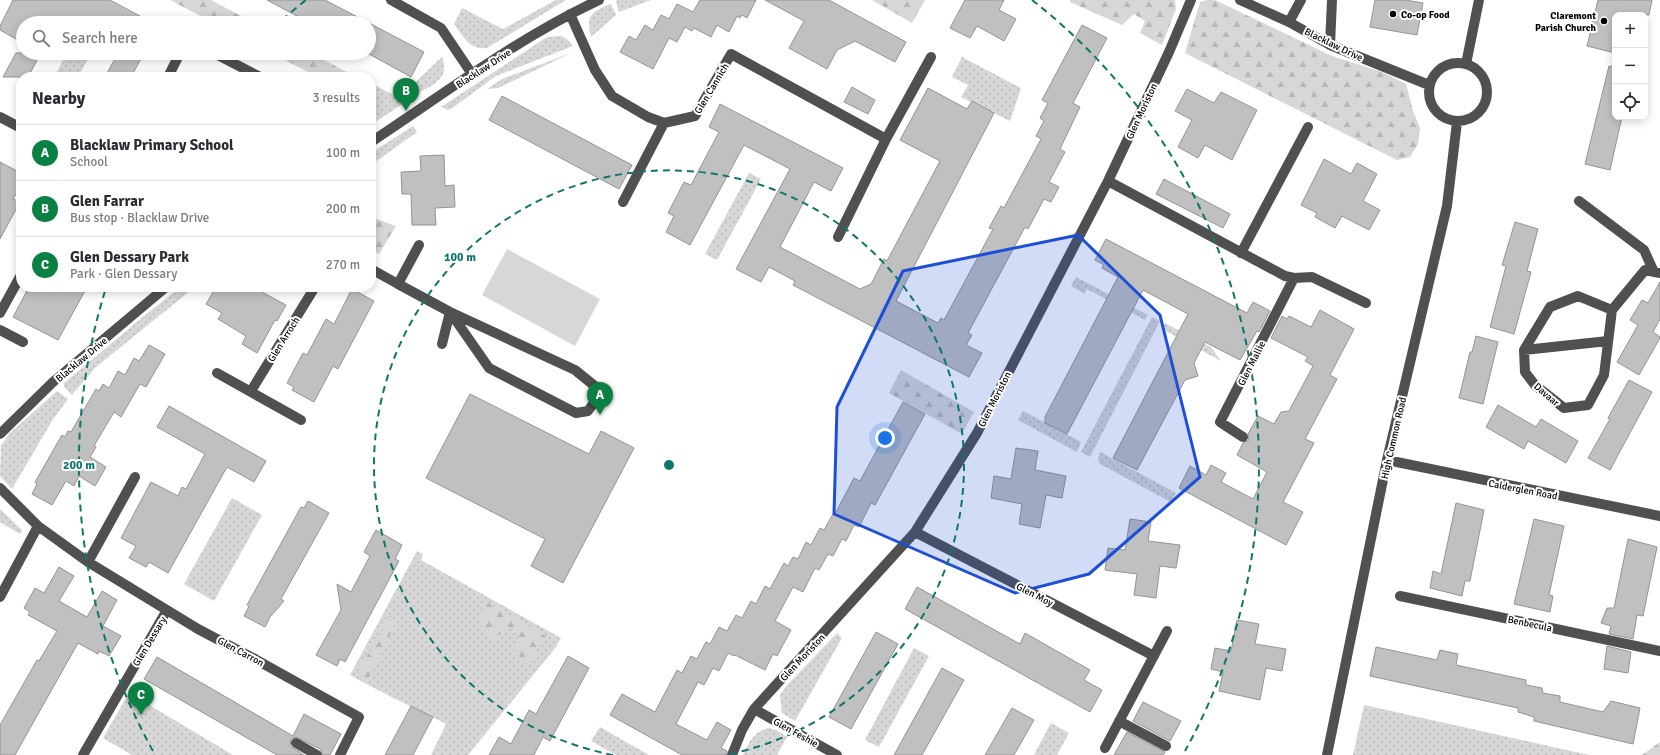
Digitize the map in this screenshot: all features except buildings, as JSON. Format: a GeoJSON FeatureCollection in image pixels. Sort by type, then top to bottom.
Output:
{"type":"FeatureCollection","features":[{"type":"Feature","properties":{"kind":"street"},"geometry":{"type":"LineString","coordinates":[[391,0],[441,28],[472,74]]}},
{"type":"Feature","properties":{"kind":"street","name":"Blacklaw Drive"},"geometry":{"type":"LineString","coordinates":[[376,139],[472,74],[570,14],[599,0]]}},
{"type":"Feature","properties":{"kind":"street","name":"Glen Moriston"},"geometry":{"type":"LineString","coordinates":[[732,755],[742,730],[754,709],[915,532],[977,433],[1108,182],[1169,52],[1191,0]]}},
{"type":"Feature","properties":{"kind":"street","name":"Blacklaw Drive"},"geometry":{"type":"LineString","coordinates":[[1240,0],[1289,22],[1330,45],[1429,86]]}},
{"type":"Feature","properties":{"kind":"street"},"geometry":{"type":"LineString","coordinates":[[1289,22],[1301,0]]}},
{"type":"Feature","properties":{"kind":"street"},"geometry":{"type":"LineString","coordinates":[[1330,45],[1332,0]]}},
{"type":"Feature","properties":{"kind":"street"},"geometry":{"type":"LineString","coordinates":[[1466,64],[1479,0]]}},
{"type":"Feature","properties":{"kind":"street"},"geometry":{"type":"LineString","coordinates":[[570,14],[595,70],[612,96],[648,117],[664,123],[623,202]]}},
{"type":"Feature","properties":{"kind":"street","name":"Glen Cannich"},"geometry":{"type":"LineString","coordinates":[[664,123],[695,116],[731,54],[886,139]]}},
{"type":"Feature","properties":{"kind":"street"},"geometry":{"type":"LineString","coordinates":[[838,237],[886,139],[930,57]]}},
{"type":"Feature","properties":{"kind":"street"},"geometry":{"type":"LineString","coordinates":[[170,72],[176,60]]}},
{"type":"Feature","properties":{"kind":"street"},"geometry":{"type":"LineString","coordinates":[[227,60],[250,72]]}},
{"type":"Feature","properties":{"kind":"street"},"geometry":{"type":"LineString","coordinates":[[1457,63],[1466,64],[1475,68],[1486,83],[1486,102],[1481,110],[1466,120],[1457,122],[1448,120],[1440,116],[1434,110],[1428,94],[1429,86],[1432,77],[1447,65],[1457,63]]}},
{"type":"Feature","properties":{"kind":"street"},"geometry":{"type":"LineString","coordinates":[[0,117],[16,125]]}},
{"type":"Feature","properties":{"kind":"street","name":"High Common Road"},"geometry":{"type":"LineString","coordinates":[[1327,755],[1387,460],[1447,206],[1457,122]]}},
{"type":"Feature","properties":{"kind":"street"},"geometry":{"type":"LineString","coordinates":[[1241,253],[1308,126]]}},
{"type":"Feature","properties":{"kind":"street"},"geometry":{"type":"LineString","coordinates":[[1108,182],[1285,276],[1294,278],[1312,277],[1366,303]]}},
{"type":"Feature","properties":{"kind":"street"},"geometry":{"type":"LineString","coordinates":[[1579,200],[1644,250],[1657,272]]}},
{"type":"Feature","properties":{"kind":"street"},"geometry":{"type":"LineString","coordinates":[[398,284],[419,245]]}},
{"type":"Feature","properties":{"kind":"street"},"geometry":{"type":"LineString","coordinates":[[1524,350],[1550,307],[1578,296],[1612,310],[1645,270],[1657,272]]}},
{"type":"Feature","properties":{"kind":"street"},"geometry":{"type":"LineString","coordinates":[[376,272],[450,312],[575,370],[596,387],[596,398],[588,411],[576,413],[489,368],[450,312]]}},
{"type":"Feature","properties":{"kind":"street","name":"Glen Mallie"},"geometry":{"type":"LineString","coordinates":[[1244,437],[1220,422],[1294,278]]}},
{"type":"Feature","properties":{"kind":"street"},"geometry":{"type":"LineString","coordinates":[[0,313],[16,284]]}},
{"type":"Feature","properties":{"kind":"street","name":"Blacklaw Drive"},"geometry":{"type":"LineString","coordinates":[[0,434],[53,382],[160,292]]}},
{"type":"Feature","properties":{"kind":"street","name":"Glen Arroch"},"geometry":{"type":"LineString","coordinates":[[251,391],[312,292]]}},
{"type":"Feature","properties":{"kind":"street","name":"Davaar"},"geometry":{"type":"LineString","coordinates":[[1524,350],[1525,372],[1535,385],[1564,408],[1588,406],[1604,375],[1612,310]]}},
{"type":"Feature","properties":{"kind":"street"},"geometry":{"type":"LineString","coordinates":[[442,344],[450,312]]}},
{"type":"Feature","properties":{"kind":"street"},"geometry":{"type":"LineString","coordinates":[[0,330],[23,342]]}},
{"type":"Feature","properties":{"kind":"street"},"geometry":{"type":"LineString","coordinates":[[1524,350],[1608,341]]}},
{"type":"Feature","properties":{"kind":"street"},"geometry":{"type":"LineString","coordinates":[[217,373],[301,420]]}},
{"type":"Feature","properties":{"kind":"street","name":"Calderglen Road"},"geometry":{"type":"LineString","coordinates":[[1387,460],[1660,514]]}},
{"type":"Feature","properties":{"kind":"street"},"geometry":{"type":"LineString","coordinates":[[88,562],[135,477]]}},
{"type":"Feature","properties":{"kind":"street","name":"Glen Carron"},"geometry":{"type":"LineString","coordinates":[[0,488],[38,526],[88,562],[167,610],[359,717],[340,755]]}},
{"type":"Feature","properties":{"kind":"street"},"geometry":{"type":"LineString","coordinates":[[0,597],[38,526]]}},
{"type":"Feature","properties":{"kind":"street","name":"Glen Moy"},"geometry":{"type":"LineString","coordinates":[[915,532],[1154,656]]}},
{"type":"Feature","properties":{"kind":"street","name":"Benbecula"},"geometry":{"type":"LineString","coordinates":[[1400,596],[1660,650]]}},
{"type":"Feature","properties":{"kind":"street","name":"Glen Dessary"},"geometry":{"type":"LineString","coordinates":[[83,755],[167,610]]}},
{"type":"Feature","properties":{"kind":"street"},"geometry":{"type":"LineString","coordinates":[[1105,748],[1167,631]]}},
{"type":"Feature","properties":{"kind":"street","name":"Glen Feshie"},"geometry":{"type":"LineString","coordinates":[[754,709],[837,755]]}},
{"type":"Feature","properties":{"kind":"street"},"geometry":{"type":"LineString","coordinates":[[1119,721],[1166,746]]}},
{"type":"Feature","properties":{"kind":"street"},"geometry":{"type":"LineString","coordinates":[[296,743],[317,755]]}},
{"type":"Feature","properties":{"kind":"highlighted area"},"geometry":{"type":"Polygon","coordinates":[[[1078,235],[1160,315],[1200,477],[1089,574],[1015,593],[834,514],[837,407],[903,271],[1078,235]]]}},
{"type":"Feature","properties":{"kind":"green space"},"geometry":{"type":"Polygon","coordinates":[[[170,0],[211,0],[241,16],[201,16],[170,0]]]}},
{"type":"Feature","properties":{"kind":"green space"},"geometry":{"type":"Polygon","coordinates":[[[556,0],[566,0],[487,48],[471,45],[454,24],[462,8],[503,29],[556,0]]]}},
{"type":"Feature","properties":{"kind":"green space"},"geometry":{"type":"Polygon","coordinates":[[[617,0],[651,0],[619,12],[616,2],[617,0]]]}},
{"type":"Feature","properties":{"kind":"green space"},"geometry":{"type":"Polygon","coordinates":[[[872,0],[925,0],[912,23],[872,0]]]}},
{"type":"Feature","properties":{"kind":"green space"},"geometry":{"type":"Polygon","coordinates":[[[1070,0],[1175,0],[1176,9],[1162,45],[1140,33],[1145,21],[1134,14],[1122,25],[1070,2],[1070,0]]]}},
{"type":"Feature","properties":{"kind":"green space"},"geometry":{"type":"Polygon","coordinates":[[[1215,0],[1332,56],[1382,72],[1406,84],[1413,111],[1420,128],[1418,144],[1410,157],[1397,160],[1185,53],[1200,2],[1215,0]]]}},
{"type":"Feature","properties":{"kind":"green space"},"geometry":{"type":"Polygon","coordinates":[[[611,4],[616,15],[591,37],[589,24],[592,15],[599,9],[611,4]]]}},
{"type":"Feature","properties":{"kind":"green space"},"geometry":{"type":"Polygon","coordinates":[[[561,36],[568,40],[573,46],[496,76],[451,109],[448,110],[441,107],[547,37],[561,36]]]}},
{"type":"Feature","properties":{"kind":"green space"},"geometry":{"type":"Polygon","coordinates":[[[571,53],[498,88],[487,89],[502,79],[571,53]]]}},
{"type":"Feature","properties":{"kind":"green space"},"geometry":{"type":"Polygon","coordinates":[[[442,57],[444,71],[442,77],[438,81],[414,96],[406,91],[442,57]]]}},
{"type":"Feature","properties":{"kind":"green space"},"geometry":{"type":"Polygon","coordinates":[[[962,57],[1021,88],[1010,121],[961,97],[968,85],[952,77],[962,57]]]}},
{"type":"Feature","properties":{"kind":"green space"},"geometry":{"type":"Polygon","coordinates":[[[63,60],[87,60],[81,72],[57,72],[63,60]]]}},
{"type":"Feature","properties":{"kind":"green space"},"geometry":{"type":"Polygon","coordinates":[[[285,60],[324,60],[347,72],[308,72],[285,60]]]}},
{"type":"Feature","properties":{"kind":"green space"},"geometry":{"type":"Polygon","coordinates":[[[376,86],[406,102],[378,120],[376,114],[376,86]]]}},
{"type":"Feature","properties":{"kind":"green space"},"geometry":{"type":"Polygon","coordinates":[[[413,126],[417,132],[376,161],[376,150],[413,126]]]}},
{"type":"Feature","properties":{"kind":"green space"},"geometry":{"type":"Polygon","coordinates":[[[749,173],[761,179],[717,260],[705,254],[749,173]]]}},
{"type":"Feature","properties":{"kind":"green space"},"geometry":{"type":"Polygon","coordinates":[[[376,219],[396,226],[379,254],[376,252],[376,219]]]}},
{"type":"Feature","properties":{"kind":"green space"},"geometry":{"type":"Polygon","coordinates":[[[507,249],[600,299],[575,346],[482,295],[507,249]]]}},
{"type":"Feature","properties":{"kind":"green space"},"geometry":{"type":"Polygon","coordinates":[[[1076,277],[1148,315],[1145,320],[1087,289],[1085,294],[1071,286],[1076,277]]]}},
{"type":"Feature","properties":{"kind":"green space"},"geometry":{"type":"Polygon","coordinates":[[[175,292],[189,292],[96,367],[72,395],[64,387],[64,383],[175,292]]]}},
{"type":"Feature","properties":{"kind":"green space"},"geometry":{"type":"Polygon","coordinates":[[[1152,317],[1160,321],[1090,457],[1081,452],[1152,317]]]}},
{"type":"Feature","properties":{"kind":"green space"},"geometry":{"type":"Polygon","coordinates":[[[1165,323],[1211,347],[1221,361],[1162,329],[1165,323]]]}},
{"type":"Feature","properties":{"kind":"green space"},"geometry":{"type":"Polygon","coordinates":[[[901,370],[974,412],[962,434],[889,393],[901,370]]]}},
{"type":"Feature","properties":{"kind":"green space"},"geometry":{"type":"Polygon","coordinates":[[[57,391],[68,399],[52,421],[12,489],[0,476],[1,445],[10,433],[57,391]]]}},
{"type":"Feature","properties":{"kind":"green space"},"geometry":{"type":"Polygon","coordinates":[[[1023,411],[1081,442],[1077,452],[1018,420],[1023,411]]]}},
{"type":"Feature","properties":{"kind":"green space"},"geometry":{"type":"Polygon","coordinates":[[[1100,452],[1176,493],[1171,502],[1100,464],[1098,460],[1100,452]]]}},
{"type":"Feature","properties":{"kind":"green space"},"geometry":{"type":"Polygon","coordinates":[[[232,498],[262,515],[214,601],[184,584],[232,498]]]}},
{"type":"Feature","properties":{"kind":"green space"},"geometry":{"type":"Polygon","coordinates":[[[0,509],[22,530],[20,534],[0,522],[0,509]]]}},
{"type":"Feature","properties":{"kind":"green space"},"geometry":{"type":"Polygon","coordinates":[[[417,551],[423,554],[421,560],[561,638],[556,647],[468,755],[431,755],[446,724],[350,675],[417,551]]]}},
{"type":"Feature","properties":{"kind":"green space"},"geometry":{"type":"Polygon","coordinates":[[[485,601],[546,636],[528,665],[516,659],[514,647],[519,636],[509,627],[493,639],[479,623],[485,601]]]}},
{"type":"Feature","properties":{"kind":"green space"},"geometry":{"type":"Polygon","coordinates":[[[390,616],[397,620],[368,680],[357,674],[390,616]]]}},
{"type":"Feature","properties":{"kind":"green space"},"geometry":{"type":"Polygon","coordinates":[[[837,633],[842,638],[795,721],[782,713],[780,695],[788,684],[837,633]]]}},
{"type":"Feature","properties":{"kind":"green space"},"geometry":{"type":"Polygon","coordinates":[[[914,648],[929,656],[879,747],[865,740],[914,648]]]}},
{"type":"Feature","properties":{"kind":"green space"},"geometry":{"type":"Polygon","coordinates":[[[129,693],[233,755],[132,755],[103,738],[129,693]]]}},
{"type":"Feature","properties":{"kind":"green space"},"geometry":{"type":"Polygon","coordinates":[[[1364,705],[1589,755],[1353,755],[1364,705]]]}},
{"type":"Feature","properties":{"kind":"green space"},"geometry":{"type":"Polygon","coordinates":[[[1051,723],[1069,733],[1057,755],[1034,755],[1051,723]]]}},
{"type":"Feature","properties":{"kind":"green space"},"geometry":{"type":"Polygon","coordinates":[[[600,727],[649,755],[616,755],[591,741],[600,727]]]}},
{"type":"Feature","properties":{"kind":"green space"},"geometry":{"type":"Polygon","coordinates":[[[769,728],[776,730],[787,737],[777,755],[743,755],[756,734],[769,728]]]}},
{"type":"Feature","properties":{"kind":"green space"},"geometry":{"type":"Polygon","coordinates":[[[1660,742],[1660,755],[1642,755],[1660,742]]]}},
{"type":"Feature","properties":{"kind":"place","name":"Co-op Food"},"geometry":{"type":"Point","coordinates":[1393,14]}},
{"type":"Feature","properties":{"kind":"place","name":"Claremont Parish Church"},"geometry":{"type":"Point","coordinates":[1604,21]}},
{"type":"Feature","properties":{"kind":"place","name":"Glen Farrar"},"geometry":{"type":"Point","coordinates":[406,111]}},
{"type":"Feature","properties":{"kind":"place","name":"Blacklaw Primary School"},"geometry":{"type":"Point","coordinates":[600,415]}},
{"type":"Feature","properties":{"kind":"place","name":"Glen Dessary Park"},"geometry":{"type":"Point","coordinates":[141,715]}}]}
